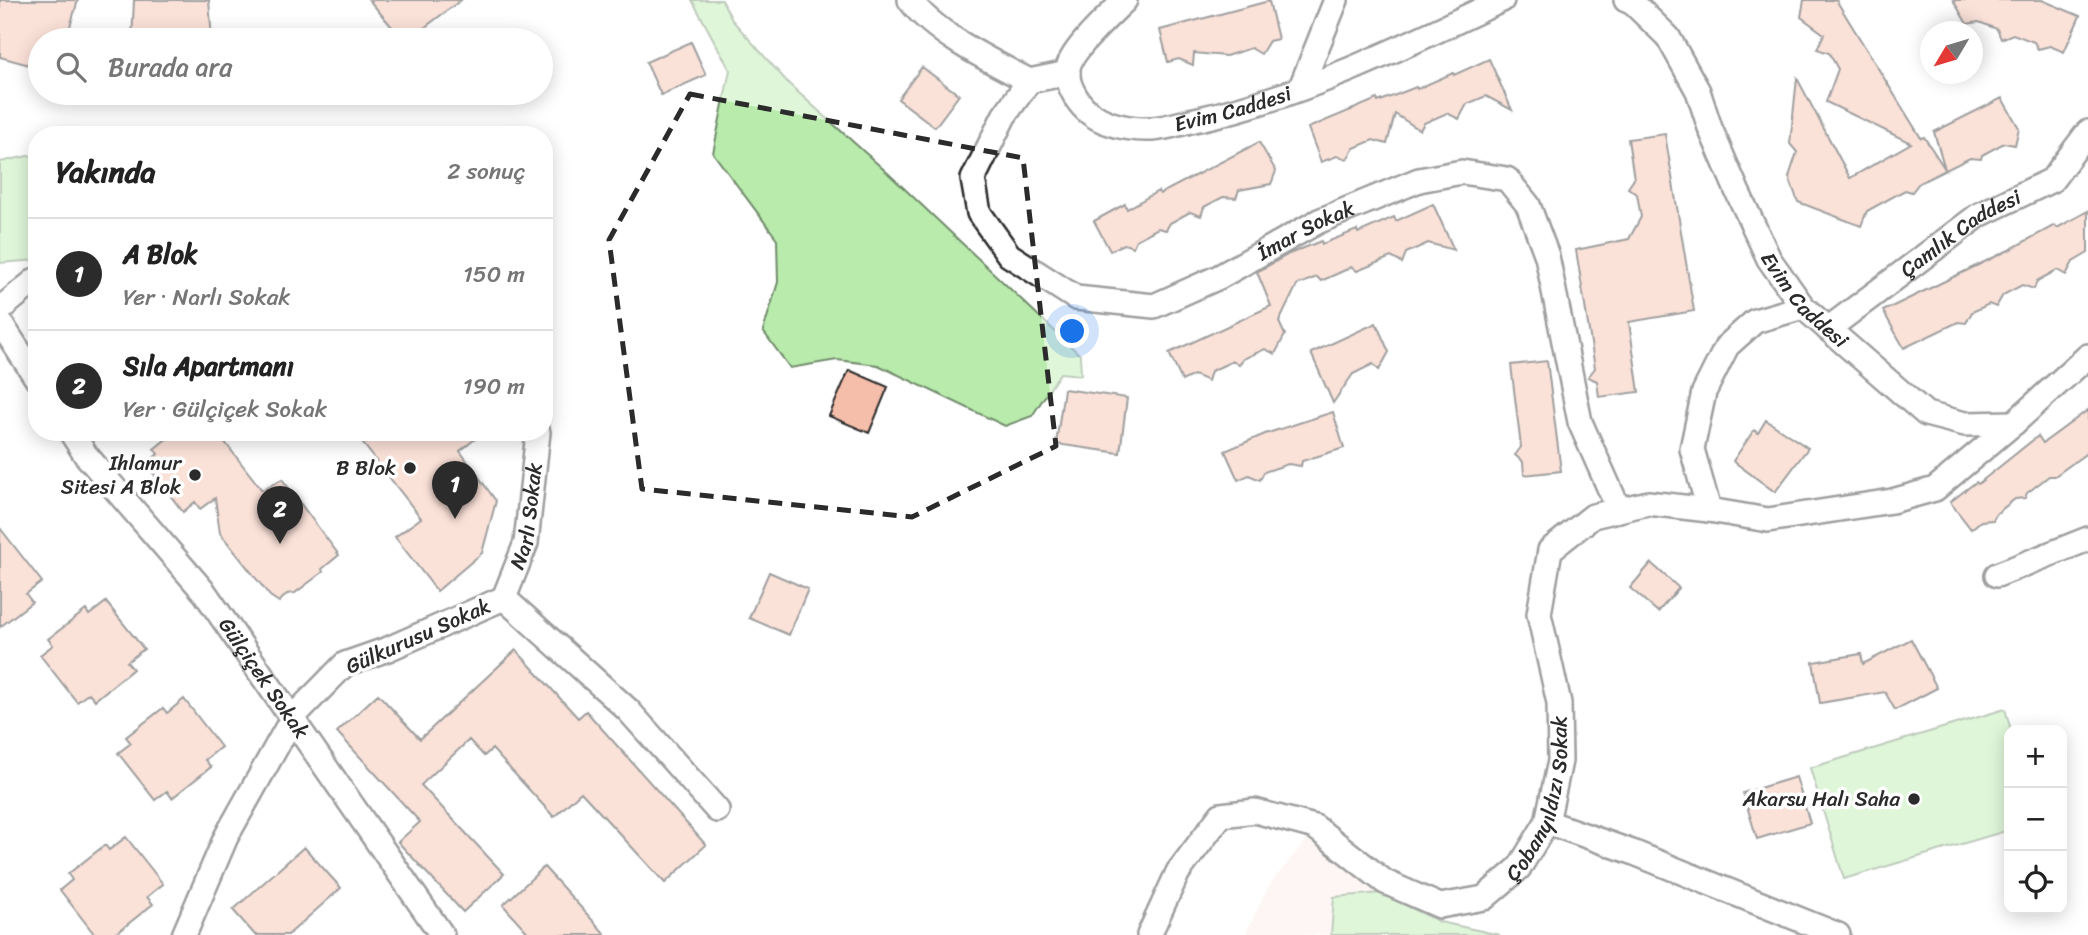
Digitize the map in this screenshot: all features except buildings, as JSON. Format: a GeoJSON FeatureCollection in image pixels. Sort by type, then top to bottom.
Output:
{"type":"FeatureCollection","features":[{"type":"Feature","properties":{"kind":"street"},"geometry":{"type":"LineString","coordinates":[[910,0],[916,9],[967,49],[1030,81],[1068,73],[1068,66],[1085,41],[1125,0]]}},
{"type":"Feature","properties":{"kind":"street"},"geometry":{"type":"LineString","coordinates":[[1301,87],[1336,0]]}},
{"type":"Feature","properties":{"kind":"street","name":"Evim Caddesi"},"geometry":{"type":"LineString","coordinates":[[1068,73],[1069,86],[1083,108],[1104,123],[1153,129],[1232,111],[1301,87],[1430,34],[1502,0]]}},
{"type":"Feature","properties":{"kind":"street","name":"Evim Caddesi"},"geometry":{"type":"LineString","coordinates":[[1626,0],[1633,3],[1668,37],[1698,91],[1733,183],[1769,259],[1803,307],[1926,414],[1965,425],[2014,423]]}},
{"type":"Feature","properties":{"kind":"street","name":"İmar Sokak"},"geometry":{"type":"LineString","coordinates":[[1030,81],[1004,116],[973,178],[979,214],[1009,255],[1076,298],[1154,306],[1219,277],[1319,221],[1419,180],[1462,172],[1507,179],[1528,205],[1547,256],[1580,422],[1619,510]]}},
{"type":"Feature","properties":{"kind":"street","name":"Çamlık Caddesi"},"geometry":{"type":"LineString","coordinates":[[1828,329],[1979,215],[2052,180],[2088,132]]}},
{"type":"Feature","properties":{"kind":"street"},"geometry":{"type":"LineString","coordinates":[[0,309],[28,286]]}},
{"type":"Feature","properties":{"kind":"street"},"geometry":{"type":"LineString","coordinates":[[1709,510],[1692,449],[1704,392],[1727,346],[1755,321],[1803,307]]}},
{"type":"Feature","properties":{"kind":"street"},"geometry":{"type":"LineString","coordinates":[[0,322],[28,365]]}},
{"type":"Feature","properties":{"kind":"street"},"geometry":{"type":"LineString","coordinates":[[2014,423],[2088,356]]}},
{"type":"Feature","properties":{"kind":"street","name":"Çobanyıldızı Sokak"},"geometry":{"type":"LineString","coordinates":[[1149,935],[1178,872],[1221,815],[1255,811],[1315,827],[1385,881],[1440,906],[1484,898],[1518,868],[1547,822],[1560,761],[1559,703],[1539,614],[1550,551],[1593,516],[1648,503],[1768,520],[1892,501],[1935,489],[2014,423]]}},
{"type":"Feature","properties":{"kind":"street","name":"Gülçiçek Sokak"},"geometry":{"type":"LineString","coordinates":[[77,441],[205,593],[442,935]]}},
{"type":"Feature","properties":{"kind":"street","name":"Narlı Sokak"},"geometry":{"type":"LineString","coordinates":[[504,598],[526,543],[537,441]]}},
{"type":"Feature","properties":{"kind":"street"},"geometry":{"type":"LineString","coordinates":[[1997,575],[2088,539]]}},
{"type":"Feature","properties":{"kind":"street","name":"Gülkurusu Sokak"},"geometry":{"type":"LineString","coordinates":[[184,935],[226,836],[293,717],[345,664],[388,649],[504,598],[628,710],[718,810]]}},
{"type":"Feature","properties":{"kind":"street"},"geometry":{"type":"LineString","coordinates":[[1547,822],[1632,852],[1838,935]]}},
{"type":"Feature","properties":{"kind":"highlighted area"},"geometry":{"type":"Polygon","coordinates":[[[690,94],[1023,158],[1056,446],[912,517],[642,489],[609,240],[690,94]]]}},
{"type":"Feature","properties":{"kind":"shaded area"},"geometry":{"type":"Polygon","coordinates":[[[1307,839],[1381,893],[1440,922],[1500,935],[1245,935],[1270,884],[1307,839]]]}},
{"type":"Feature","properties":{"kind":"green space"},"geometry":{"type":"Polygon","coordinates":[[[692,0],[722,0],[732,20],[790,85],[891,176],[1080,355],[1081,375],[1060,373],[1032,416],[1005,426],[878,365],[837,360],[790,368],[763,331],[778,282],[777,239],[713,153],[730,70],[692,0]]]}},
{"type":"Feature","properties":{"kind":"green space"},"geometry":{"type":"Polygon","coordinates":[[[28,156],[28,261],[0,263],[0,162],[28,156]]]}},
{"type":"Feature","properties":{"kind":"green space","name":"Akarsu Halı Saha"},"geometry":{"type":"Polygon","coordinates":[[[2005,709],[2010,725],[2004,725],[2004,831],[1844,879],[1810,768],[2005,709]]]}},
{"type":"Feature","properties":{"kind":"green space"},"geometry":{"type":"Polygon","coordinates":[[[1381,893],[1440,922],[1500,935],[1331,935],[1334,897],[1381,893]]]}},
{"type":"Feature","properties":{"kind":"place","name":"B Blok"},"geometry":{"type":"Point","coordinates":[410,468]}},
{"type":"Feature","properties":{"kind":"place","name":"Ihlamur Sitesi A Blok"},"geometry":{"type":"Point","coordinates":[195,475]}},
{"type":"Feature","properties":{"kind":"place","name":"A Blok"},"geometry":{"type":"Point","coordinates":[455,519]}},
{"type":"Feature","properties":{"kind":"place","name":"Sıla Apartmanı"},"geometry":{"type":"Point","coordinates":[280,544]}},
{"type":"Feature","properties":{"kind":"place","name":"Akarsu Halı Saha"},"geometry":{"type":"Point","coordinates":[1914,799]}}]}
